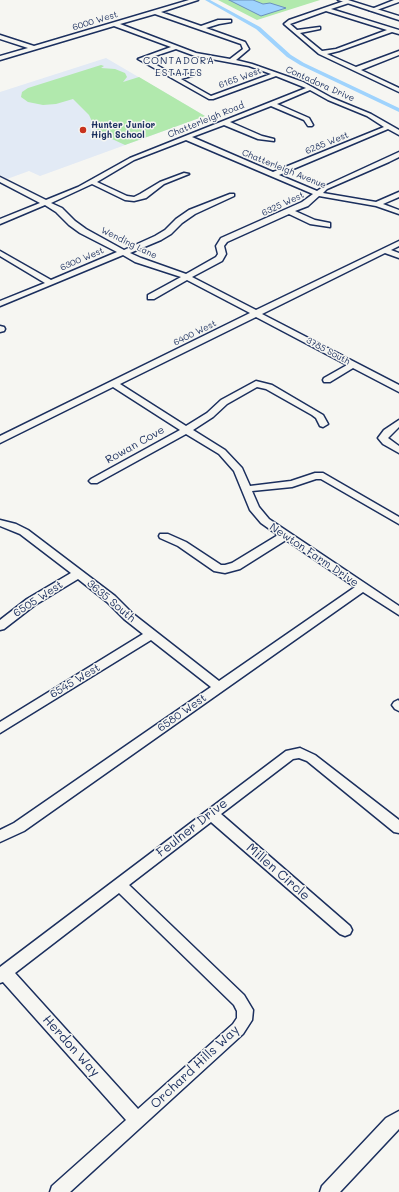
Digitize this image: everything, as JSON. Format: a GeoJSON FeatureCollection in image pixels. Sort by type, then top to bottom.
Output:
{"type":"FeatureCollection","features":[{"type":"Feature","properties":{"kind":"main road"},"geometry":{"type":"LineString","coordinates":[[344,1],[399,18]]}},
{"type":"Feature","properties":{"kind":"street","name":"6000 West"},"geometry":{"type":"LineString","coordinates":[[0,58],[195,0]]}},
{"type":"Feature","properties":{"kind":"street"},"geometry":{"type":"LineString","coordinates":[[372,10],[399,0]]}},
{"type":"Feature","properties":{"kind":"street"},"geometry":{"type":"LineString","coordinates":[[344,1],[288,22],[287,25],[321,54],[399,90]]}},
{"type":"Feature","properties":{"kind":"street"},"geometry":{"type":"LineString","coordinates":[[326,9],[399,32]]}},
{"type":"Feature","properties":{"kind":"street"},"geometry":{"type":"LineString","coordinates":[[156,12],[244,45],[246,48],[244,52],[232,61]]}},
{"type":"Feature","properties":{"kind":"street"},"geometry":{"type":"LineString","coordinates":[[201,28],[218,22],[229,21]]}},
{"type":"Feature","properties":{"kind":"street","name":"Contadora Drive"},"geometry":{"type":"LineString","coordinates":[[115,24],[195,54],[250,65],[277,74],[311,88],[330,99],[369,115],[399,133]]}},
{"type":"Feature","properties":{"kind":"street"},"geometry":{"type":"LineString","coordinates":[[295,32],[318,28]]}},
{"type":"Feature","properties":{"kind":"street"},"geometry":{"type":"LineString","coordinates":[[321,54],[392,30]]}},
{"type":"Feature","properties":{"kind":"street"},"geometry":{"type":"LineString","coordinates":[[0,37],[34,48]]}},
{"type":"Feature","properties":{"kind":"street"},"geometry":{"type":"LineString","coordinates":[[176,47],[141,59],[176,78],[193,74]]}},
{"type":"Feature","properties":{"kind":"street"},"geometry":{"type":"LineString","coordinates":[[355,70],[399,54]]}},
{"type":"Feature","properties":{"kind":"street","name":"6165 West"},"geometry":{"type":"LineString","coordinates":[[176,78],[210,98],[277,74]]}},
{"type":"Feature","properties":{"kind":"street"},"geometry":{"type":"LineString","coordinates":[[391,86],[399,83]]}},
{"type":"Feature","properties":{"kind":"street","name":"Chatterleigh Road"},"geometry":{"type":"LineString","coordinates":[[0,222],[92,182],[108,171],[132,159],[311,88]]}},
{"type":"Feature","properties":{"kind":"street"},"geometry":{"type":"LineString","coordinates":[[272,104],[307,119],[310,125]]}},
{"type":"Feature","properties":{"kind":"street"},"geometry":{"type":"LineString","coordinates":[[226,123],[260,138],[272,140]]}},
{"type":"Feature","properties":{"kind":"street","name":"6285 West"},"geometry":{"type":"LineString","coordinates":[[273,175],[388,127]]}},
{"type":"Feature","properties":{"kind":"street","name":"Chatterleigh Avenue"},"geometry":{"type":"LineString","coordinates":[[188,138],[318,194],[377,204],[399,212]]}},
{"type":"Feature","properties":{"kind":"street","name":"6325 West"},"geometry":{"type":"LineString","coordinates":[[187,277],[219,259],[222,254],[220,247],[223,241],[288,212],[306,203],[328,187],[399,154]]}},
{"type":"Feature","properties":{"kind":"street"},"geometry":{"type":"LineString","coordinates":[[92,182],[125,198],[134,199],[143,196],[159,185],[186,174]]}},
{"type":"Feature","properties":{"kind":"street","name":"Wending Lane"},"geometry":{"type":"LineString","coordinates":[[2,182],[59,210],[79,228],[124,252],[148,264],[187,277],[256,314]]}},
{"type":"Feature","properties":{"kind":"street"},"geometry":{"type":"LineString","coordinates":[[377,204],[399,194]]}},
{"type":"Feature","properties":{"kind":"street","name":"6300 West"},"geometry":{"type":"LineString","coordinates":[[0,304],[166,233],[192,212],[232,195]]}},
{"type":"Feature","properties":{"kind":"street"},"geometry":{"type":"LineString","coordinates":[[288,212],[313,222],[327,225]]}},
{"type":"Feature","properties":{"kind":"street","name":"6400 West"},"geometry":{"type":"LineString","coordinates":[[0,440],[399,243]]}},
{"type":"Feature","properties":{"kind":"street"},"geometry":{"type":"LineString","coordinates":[[386,250],[399,256]]}},
{"type":"Feature","properties":{"kind":"street"},"geometry":{"type":"LineString","coordinates":[[4,255],[17,253]]}},
{"type":"Feature","properties":{"kind":"street"},"geometry":{"type":"LineString","coordinates":[[4,255],[51,283]]}},
{"type":"Feature","properties":{"kind":"street"},"geometry":{"type":"LineString","coordinates":[[151,297],[187,277]]}},
{"type":"Feature","properties":{"kind":"street","name":"3785 South"},"geometry":{"type":"LineString","coordinates":[[256,314],[399,389]]}},
{"type":"Feature","properties":{"kind":"street"},"geometry":{"type":"LineString","coordinates":[[327,380],[353,365]]}},
{"type":"Feature","properties":{"kind":"street","name":"Newton Farm Drive"},"geometry":{"type":"LineString","coordinates":[[114,384],[187,429],[231,460],[242,475],[246,489],[257,513],[269,526],[399,611]]}},
{"type":"Feature","properties":{"kind":"street","name":"Rowan Cove"},"geometry":{"type":"LineString","coordinates":[[94,481],[210,415],[226,400],[251,386],[259,384],[269,387],[315,413],[323,424]]}},
{"type":"Feature","properties":{"kind":"street"},"geometry":{"type":"LineString","coordinates":[[399,423],[384,435],[384,439],[399,450]]}},
{"type":"Feature","properties":{"kind":"street"},"geometry":{"type":"LineString","coordinates":[[246,489],[292,484],[314,476],[322,476],[399,521]]}},
{"type":"Feature","properties":{"kind":"street","name":"3635 South"},"geometry":{"type":"LineString","coordinates":[[0,522],[20,530],[111,599],[128,616],[219,687]]}},
{"type":"Feature","properties":{"kind":"street"},"geometry":{"type":"LineString","coordinates":[[164,536],[182,544],[218,568],[225,569],[236,566],[284,536]]}},
{"type":"Feature","properties":{"kind":"street","name":"6505 West"},"geometry":{"type":"LineString","coordinates":[[0,626],[30,602],[78,574]]}},
{"type":"Feature","properties":{"kind":"street","name":"6580 West"},"geometry":{"type":"LineString","coordinates":[[0,836],[22,824],[362,587]]}},
{"type":"Feature","properties":{"kind":"street","name":"6545 West"},"geometry":{"type":"LineString","coordinates":[[0,728],[81,676],[109,661],[151,634]]}},
{"type":"Feature","properties":{"kind":"street","name":"Feulner Drive"},"geometry":{"type":"LineString","coordinates":[[2,974],[287,755],[296,752],[311,758],[364,798],[399,828]]}},
{"type":"Feature","properties":{"kind":"street","name":"Millen Circle"},"geometry":{"type":"LineString","coordinates":[[211,814],[346,930]]}},
{"type":"Feature","properties":{"kind":"street","name":"Orchard Hills Way"},"geometry":{"type":"LineString","coordinates":[[58,1192],[238,1029],[244,1020],[245,1010],[240,1000],[119,884]]}},
{"type":"Feature","properties":{"kind":"street","name":"Herdon Way"},"geometry":{"type":"LineString","coordinates":[[2,974],[137,1120]]}},
{"type":"Feature","properties":{"kind":"street"},"geometry":{"type":"LineString","coordinates":[[328,1192],[392,1124],[399,1119]]}},
{"type":"Feature","properties":{"kind":"shaded area","name":"Hunter Junior High School"},"geometry":{"type":"Polygon","coordinates":[[[106,58],[205,116],[40,176],[29,171],[7,179],[0,175],[0,92],[106,58]]]}},
{"type":"Feature","properties":{"kind":"green space"},"geometry":{"type":"Polygon","coordinates":[[[218,0],[320,0],[257,20],[218,0]]]}},
{"type":"Feature","properties":{"kind":"green space"},"geometry":{"type":"Polygon","coordinates":[[[101,65],[104,66],[101,68],[115,69],[125,73],[127,77],[123,82],[139,77],[205,116],[125,145],[97,132],[89,115],[73,99],[56,104],[43,105],[28,102],[21,97],[22,92],[28,88],[101,65]]]}},
{"type":"Feature","properties":{"kind":"water"},"geometry":{"type":"Polygon","coordinates":[[[229,0],[253,0],[263,4],[270,3],[286,8],[261,16],[229,0]]]}},
{"type":"Feature","properties":{"kind":"waterway"},"geometry":{"type":"LineString","coordinates":[[207,0],[258,28],[289,56],[302,64],[399,110]]}},
{"type":"Feature","properties":{"kind":"place","name":"Hunter Junior High School"},"geometry":{"type":"Point","coordinates":[83,130]}},
{"type":"Feature","properties":{"kind":"district","name":"CONTADORA ESTATES"},"geometry":{"type":"Point","coordinates":[179,66]}}]}
